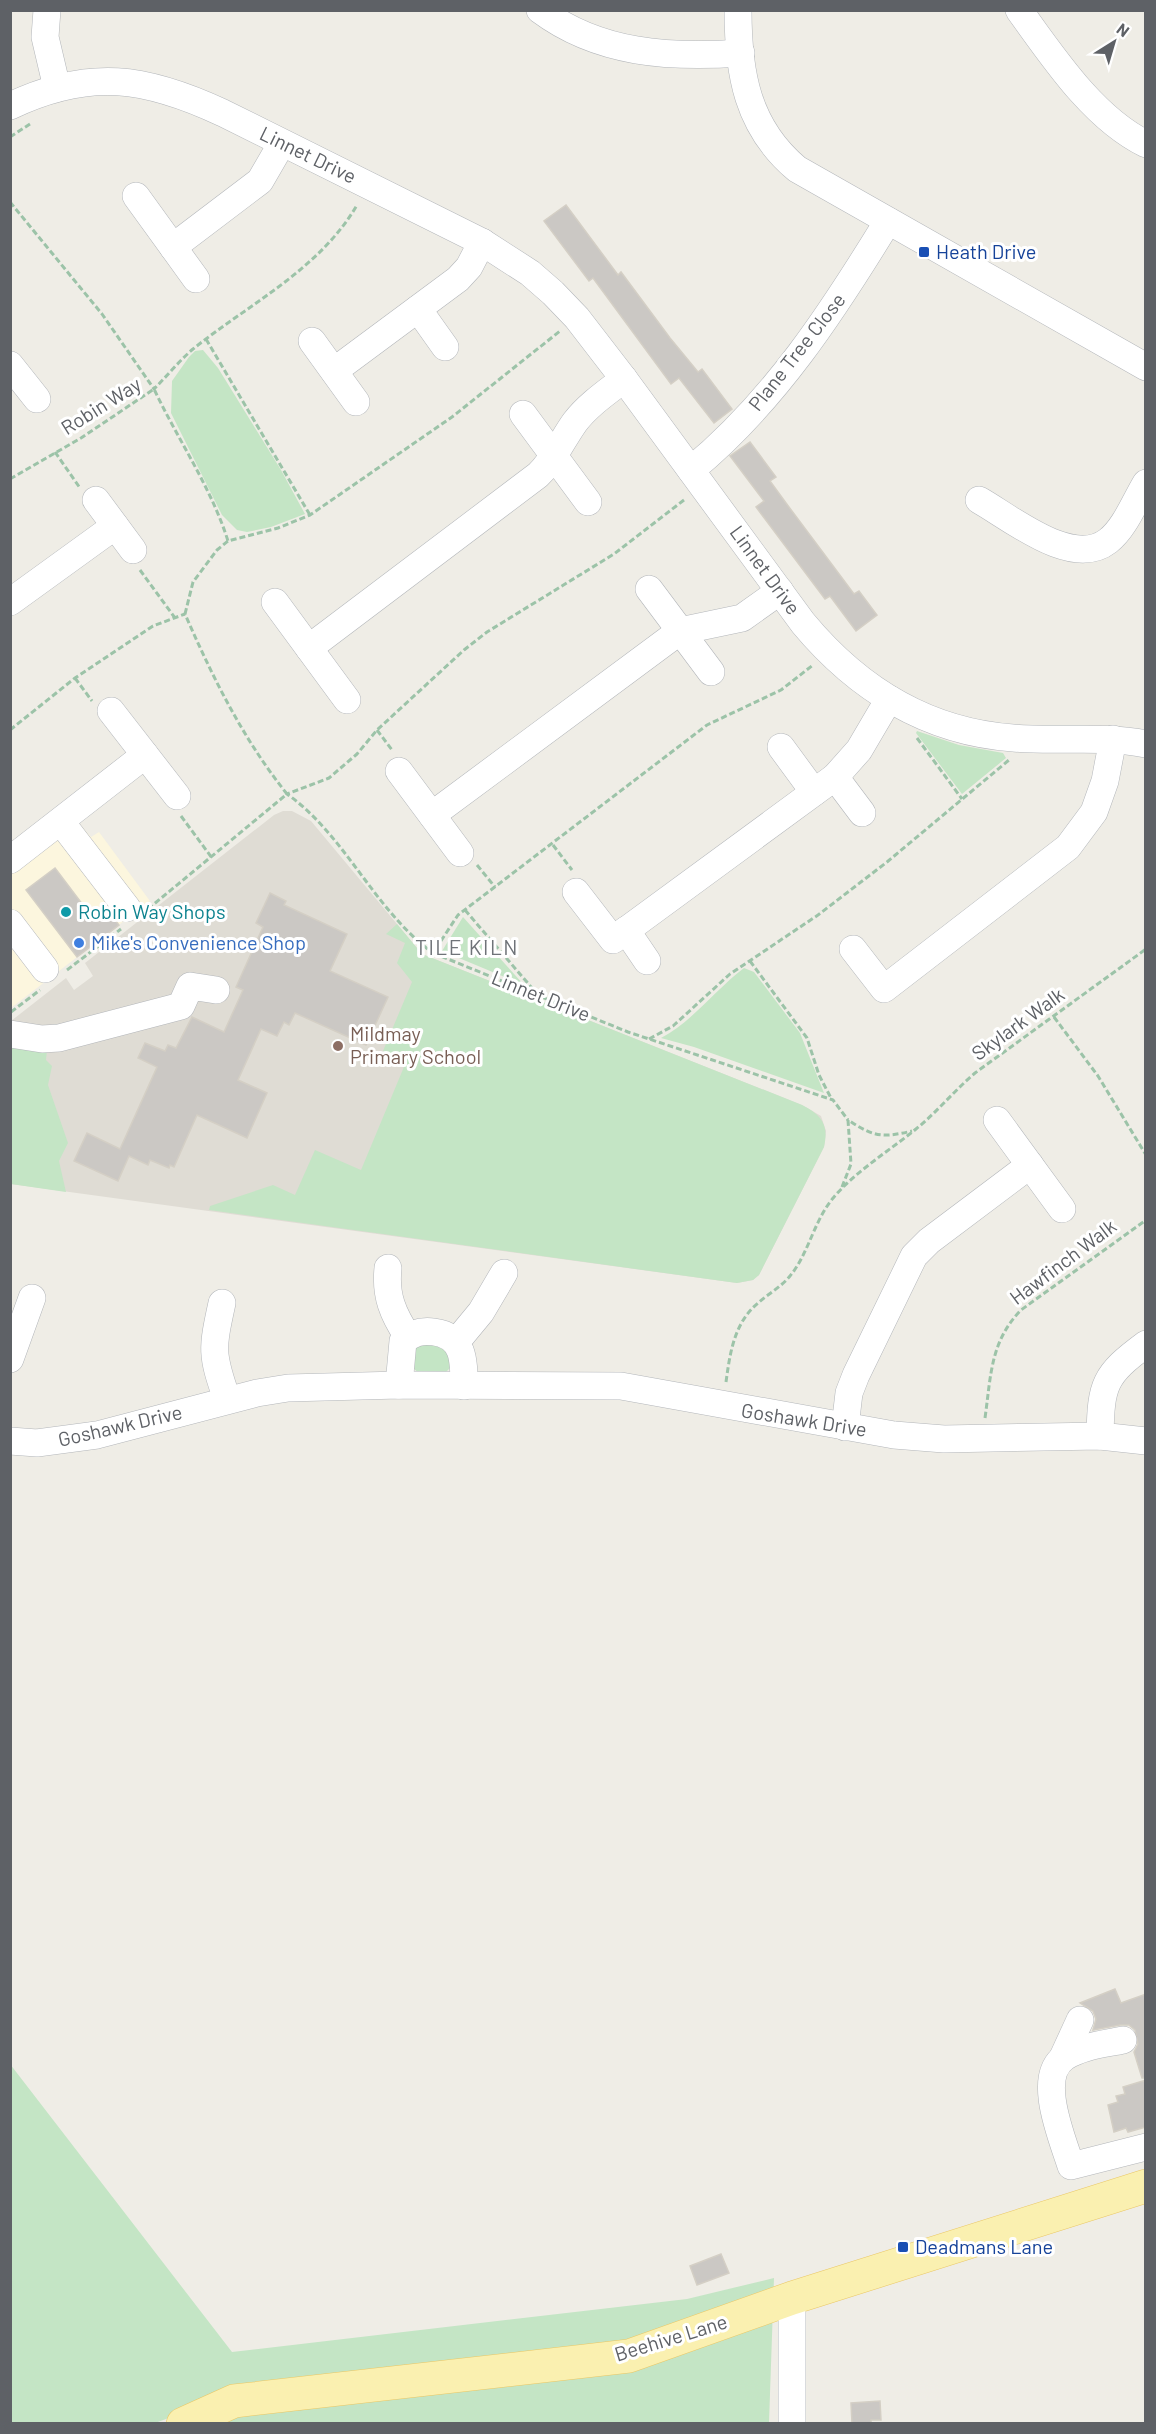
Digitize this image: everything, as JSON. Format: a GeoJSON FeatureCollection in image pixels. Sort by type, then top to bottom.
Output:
{"type":"FeatureCollection","features":[{"type":"Feature","properties":{"kind":"main road","name":"Beehive Lane"},"geometry":{"type":"LineString","coordinates":[[183,2424],[234,2401],[629,2356],[792,2298],[1146,2186]]}},
{"type":"Feature","properties":{"kind":"street"},"geometry":{"type":"LineString","coordinates":[[47,10],[45,37],[57,88]]}},
{"type":"Feature","properties":{"kind":"street"},"geometry":{"type":"LineString","coordinates":[[540,10],[583,35],[608,45],[677,55],[741,54]]}},
{"type":"Feature","properties":{"kind":"street"},"geometry":{"type":"LineString","coordinates":[[738,10],[741,54],[751,107],[763,133],[778,153],[797,169],[1146,367]]}},
{"type":"Feature","properties":{"kind":"street"},"geometry":{"type":"LineString","coordinates":[[1019,10],[1067,78],[1130,136],[1146,144]]}},
{"type":"Feature","properties":{"kind":"street","name":"Linnet Drive"},"geometry":{"type":"LineString","coordinates":[[10,106],[57,88],[83,82],[120,80],[156,86],[190,98],[282,142],[482,242],[530,273],[577,318],[828,652],[866,684],[917,713],[964,729],[1015,738],[1113,739],[1146,744]]}},
{"type":"Feature","properties":{"kind":"street"},"geometry":{"type":"LineString","coordinates":[[173,247],[260,181],[282,142]]}},
{"type":"Feature","properties":{"kind":"street"},"geometry":{"type":"LineString","coordinates":[[136,196],[196,279]]}},
{"type":"Feature","properties":{"kind":"street","name":"Plane Tree Close"},"geometry":{"type":"LineString","coordinates":[[691,470],[734,431],[802,352],[838,304],[888,221]]}},
{"type":"Feature","properties":{"kind":"street"},"geometry":{"type":"LineString","coordinates":[[334,371],[458,279],[469,267],[482,242]]}},
{"type":"Feature","properties":{"kind":"street"},"geometry":{"type":"LineString","coordinates":[[418,309],[445,347]]}},
{"type":"Feature","properties":{"kind":"street"},"geometry":{"type":"LineString","coordinates":[[312,341],[356,402]]}},
{"type":"Feature","properties":{"kind":"street"},"geometry":{"type":"LineString","coordinates":[[10,365],[37,399]]}},
{"type":"Feature","properties":{"kind":"street"},"geometry":{"type":"LineString","coordinates":[[309,648],[538,475],[582,415],[624,379]]}},
{"type":"Feature","properties":{"kind":"street"},"geometry":{"type":"LineString","coordinates":[[523,414],[588,502]]}},
{"type":"Feature","properties":{"kind":"street"},"geometry":{"type":"LineString","coordinates":[[979,500],[1055,544],[1071,550],[1084,550],[1096,548],[1108,541],[1120,526],[1146,483]]}},
{"type":"Feature","properties":{"kind":"street"},"geometry":{"type":"LineString","coordinates":[[96,500],[133,550]]}},
{"type":"Feature","properties":{"kind":"street"},"geometry":{"type":"LineString","coordinates":[[10,602],[115,526]]}},
{"type":"Feature","properties":{"kind":"street"},"geometry":{"type":"LineString","coordinates":[[649,589],[711,672]]}},
{"type":"Feature","properties":{"kind":"street"},"geometry":{"type":"LineString","coordinates":[[432,815],[680,631],[742,618],[780,591]]}},
{"type":"Feature","properties":{"kind":"street"},"geometry":{"type":"LineString","coordinates":[[275,602],[347,700]]}},
{"type":"Feature","properties":{"kind":"street"},"geometry":{"type":"LineString","coordinates":[[576,892],[613,940],[835,777],[859,750],[889,699]]}},
{"type":"Feature","properties":{"kind":"street"},"geometry":{"type":"LineString","coordinates":[[111,711],[177,796]]}},
{"type":"Feature","properties":{"kind":"street"},"geometry":{"type":"LineString","coordinates":[[853,949],[884,989],[1068,847],[1094,812],[1106,781],[1113,739]]}},
{"type":"Feature","properties":{"kind":"street"},"geometry":{"type":"LineString","coordinates":[[781,747],[814,792]]}},
{"type":"Feature","properties":{"kind":"street"},"geometry":{"type":"LineString","coordinates":[[13,854],[61,822],[145,755]]}},
{"type":"Feature","properties":{"kind":"street"},"geometry":{"type":"LineString","coordinates":[[399,771],[460,852]]}},
{"type":"Feature","properties":{"kind":"street"},"geometry":{"type":"LineString","coordinates":[[835,777],[862,813]]}},
{"type":"Feature","properties":{"kind":"street"},"geometry":{"type":"LineString","coordinates":[[61,822],[127,908]]}},
{"type":"Feature","properties":{"kind":"street"},"geometry":{"type":"LineString","coordinates":[[10,922],[45,969]]}},
{"type":"Feature","properties":{"kind":"street"},"geometry":{"type":"LineString","coordinates":[[626,930],[646,961]]}},
{"type":"Feature","properties":{"kind":"street"},"geometry":{"type":"LineString","coordinates":[[10,1034],[42,1039],[59,1038],[181,1006],[190,986],[216,990]]}},
{"type":"Feature","properties":{"kind":"street"},"geometry":{"type":"LineString","coordinates":[[998,1120],[1062,1209]]}},
{"type":"Feature","properties":{"kind":"street"},"geometry":{"type":"LineString","coordinates":[[845,1427],[849,1393],[856,1375],[914,1256],[929,1241],[1030,1166]]}},
{"type":"Feature","properties":{"kind":"street"},"geometry":{"type":"LineString","coordinates":[[388,1268],[388,1299],[395,1318],[408,1337]]}},
{"type":"Feature","properties":{"kind":"street"},"geometry":{"type":"LineString","coordinates":[[457,1341],[481,1312],[504,1273]]}},
{"type":"Feature","properties":{"kind":"street"},"geometry":{"type":"LineString","coordinates":[[10,1359],[32,1298]]}},
{"type":"Feature","properties":{"kind":"street"},"geometry":{"type":"LineString","coordinates":[[222,1303],[213,1346],[215,1365],[227,1399]]}},
{"type":"Feature","properties":{"kind":"street"},"geometry":{"type":"LineString","coordinates":[[399,1385],[399,1357],[403,1341],[426,1331],[445,1333],[457,1341],[464,1359],[464,1386]]}},
{"type":"Feature","properties":{"kind":"street"},"geometry":{"type":"LineString","coordinates":[[1100,1436],[1101,1408],[1106,1381],[1119,1363],[1146,1344]]}},
{"type":"Feature","properties":{"kind":"street","name":"Goshawk Drive"},"geometry":{"type":"LineString","coordinates":[[10,1441],[37,1443],[97,1435],[227,1399],[288,1388],[399,1385],[621,1386],[845,1427],[934,1438],[1100,1436],[1146,1441]]}},
{"type":"Feature","properties":{"kind":"street"},"geometry":{"type":"LineString","coordinates":[[1080,2020],[1054,2071],[1050,2093],[1071,2166],[1146,2146]]}},
{"type":"Feature","properties":{"kind":"street"},"geometry":{"type":"LineString","coordinates":[[1063,2057],[1084,2049],[1123,2040]]}},
{"type":"Feature","properties":{"kind":"street"},"geometry":{"type":"LineString","coordinates":[[792,2298],[792,2424]]}},
{"type":"Feature","properties":{"kind":"path"},"geometry":{"type":"LineString","coordinates":[[287,795],[259,759],[240,727],[185,614],[196,576],[208,558],[228,541],[278,528],[310,515],[452,417],[577,318]]}},
{"type":"Feature","properties":{"kind":"path"},"geometry":{"type":"LineString","coordinates":[[206,339],[310,515]]}},
{"type":"Feature","properties":{"kind":"path","name":"Robin Way"},"geometry":{"type":"LineString","coordinates":[[10,479],[154,389],[175,434],[215,502],[228,541]]}},
{"type":"Feature","properties":{"kind":"path"},"geometry":{"type":"LineString","coordinates":[[55,452],[88,500],[96,500]]}},
{"type":"Feature","properties":{"kind":"path"},"geometry":{"type":"LineString","coordinates":[[133,550],[133,560],[175,618]]}},
{"type":"Feature","properties":{"kind":"path"},"geometry":{"type":"LineString","coordinates":[[10,730],[75,678],[153,626],[185,614]]}},
{"type":"Feature","properties":{"kind":"path"},"geometry":{"type":"LineString","coordinates":[[917,713],[910,728],[963,799]]}},
{"type":"Feature","properties":{"kind":"path"},"geometry":{"type":"LineString","coordinates":[[650,1039],[673,1026],[717,984],[827,908],[963,799],[1012,757],[1015,738]]}},
{"type":"Feature","properties":{"kind":"path"},"geometry":{"type":"LineString","coordinates":[[177,796],[176,809],[212,858]]}},
{"type":"Feature","properties":{"kind":"path"},"geometry":{"type":"LineString","coordinates":[[554,845],[574,874],[576,892]]}},
{"type":"Feature","properties":{"kind":"path"},"geometry":{"type":"LineString","coordinates":[[460,852],[478,865],[495,887]]}},
{"type":"Feature","properties":{"kind":"path"},"geometry":{"type":"LineString","coordinates":[[465,910],[540,996]]}},
{"type":"Feature","properties":{"kind":"path","name":"Skylark Walk"},"geometry":{"type":"LineString","coordinates":[[841,1189],[943,1106],[975,1073],[1146,949]]}},
{"type":"Feature","properties":{"kind":"path","name":"Linnet Drive"},"geometry":{"type":"LineString","coordinates":[[433,953],[650,1039],[832,1100]]}},
{"type":"Feature","properties":{"kind":"path"},"geometry":{"type":"LineString","coordinates":[[750,961],[807,1038],[819,1075],[832,1100],[849,1120]]}},
{"type":"Feature","properties":{"kind":"path"},"geometry":{"type":"LineString","coordinates":[[1054,1017],[1098,1076],[1146,1155]]}},
{"type":"Feature","properties":{"kind":"path","name":"Skylark Walk"},"geometry":{"type":"LineString","coordinates":[[849,1120],[866,1132],[885,1137],[914,1131]]}},
{"type":"Feature","properties":{"kind":"path","name":"Skylark Walk"},"geometry":{"type":"LineString","coordinates":[[722,1406],[735,1335],[744,1318],[755,1305],[789,1278],[804,1255],[822,1216],[841,1189],[850,1164],[849,1120]]}},
{"type":"Feature","properties":{"kind":"path","name":"Hawfinch Walk"},"geometry":{"type":"LineString","coordinates":[[983,1437],[998,1341],[1007,1324],[1021,1310],[1146,1220]]}},
{"type":"Feature","properties":{"kind":"shaded area","name":"Mildmay Primary School"},"geometry":{"type":"Polygon","coordinates":[[[283,811],[292,811],[311,821],[422,954],[802,1105],[821,1116],[826,1131],[824,1147],[759,1275],[753,1280],[737,1283],[11,1184],[11,1021],[66,978],[74,990],[93,976],[85,963],[274,815],[283,811]]]}},
{"type":"Feature","properties":{"kind":"shaded area","name":"Robin Way Shops"},"geometry":{"type":"Polygon","coordinates":[[[79,823],[91,837],[99,832],[150,901],[11,1008],[11,873],[79,823]]]}},
{"type":"Feature","properties":{"kind":"green space"},"geometry":{"type":"Polygon","coordinates":[[[203,350],[218,368],[281,470],[305,514],[271,527],[247,532],[237,530],[222,515],[171,413],[172,381],[195,351],[203,350]]]}},
{"type":"Feature","properties":{"kind":"green space"},"geometry":{"type":"Polygon","coordinates":[[[917,731],[959,745],[1003,753],[1006,758],[962,794],[916,733],[917,731]]]}},
{"type":"Feature","properties":{"kind":"green space"},"geometry":{"type":"Polygon","coordinates":[[[463,917],[524,985],[442,951],[463,917]]]}},
{"type":"Feature","properties":{"kind":"green space"},"geometry":{"type":"Polygon","coordinates":[[[397,924],[422,954],[802,1105],[815,1113],[825,1127],[824,1147],[759,1275],[753,1280],[737,1283],[209,1210],[210,1206],[273,1185],[295,1195],[315,1150],[361,1170],[406,1062],[383,1051],[412,982],[397,963],[405,943],[386,934],[397,924]]]}},
{"type":"Feature","properties":{"kind":"green space"},"geometry":{"type":"Polygon","coordinates":[[[744,968],[754,972],[800,1033],[824,1093],[694,1047],[661,1038],[694,1014],[744,968]]]}},
{"type":"Feature","properties":{"kind":"green space"},"geometry":{"type":"Polygon","coordinates":[[[11,1044],[47,1050],[46,1060],[52,1066],[48,1085],[68,1143],[59,1161],[66,1192],[11,1184],[11,1044]]]}},
{"type":"Feature","properties":{"kind":"green space"},"geometry":{"type":"Polygon","coordinates":[[[414,1341],[450,1346],[450,1368],[445,1373],[420,1374],[413,1368],[414,1341]]]}},
{"type":"Feature","properties":{"kind":"green space"},"geometry":{"type":"Polygon","coordinates":[[[10,2064],[232,2352],[687,2299],[774,2278],[769,2423],[228,2424],[224,2398],[155,2423],[11,2423],[10,2064]]]}},
{"type":"Feature","properties":{"kind":"building"},"geometry":{"type":"Polygon","coordinates":[[[566,205],[618,275],[621,272],[670,338],[698,372],[702,369],[732,409],[714,423],[679,378],[671,384],[593,278],[589,281],[544,221],[566,205]]]}},
{"type":"Feature","properties":{"kind":"building"},"geometry":{"type":"Polygon","coordinates":[[[750,442],[776,477],[770,481],[786,503],[854,594],[859,591],[877,615],[856,631],[830,596],[825,599],[756,507],[764,501],[730,456],[750,442]]]}},
{"type":"Feature","properties":{"kind":"building","name":"Robin Way Shops"},"geometry":{"type":"Polygon","coordinates":[[[55,868],[92,917],[105,907],[119,925],[77,957],[26,890],[55,868]]]}},
{"type":"Feature","properties":{"kind":"building"},"geometry":{"type":"Polygon","coordinates":[[[270,893],[286,901],[284,905],[347,934],[330,971],[388,997],[366,1045],[295,1013],[289,1025],[284,1022],[277,1036],[261,1029],[238,1080],[267,1093],[247,1138],[197,1115],[174,1167],[170,1165],[169,1168],[150,1160],[148,1165],[129,1156],[118,1181],[74,1161],[87,1133],[120,1149],[157,1067],[138,1058],[145,1043],[165,1051],[168,1045],[176,1048],[192,1017],[224,1032],[243,990],[236,987],[263,927],[256,923],[270,893]]]}},
{"type":"Feature","properties":{"kind":"building"},"geometry":{"type":"Polygon","coordinates":[[[1115,1989],[1121,2003],[1146,1994],[1146,2078],[1142,2078],[1134,2052],[1138,2044],[1135,2030],[1129,2025],[1120,2025],[1093,2030],[1096,2019],[1093,2011],[1080,2003],[1115,1989]]]}},
{"type":"Feature","properties":{"kind":"building"},"geometry":{"type":"Polygon","coordinates":[[[1146,2080],[1146,2127],[1128,2132],[1126,2128],[1114,2132],[1108,2105],[1118,2102],[1116,2096],[1125,2094],[1123,2087],[1146,2080]]]}},
{"type":"Feature","properties":{"kind":"building"},"geometry":{"type":"Polygon","coordinates":[[[721,2254],[729,2273],[697,2285],[690,2266],[721,2254]]]}},
{"type":"Feature","properties":{"kind":"building"},"geometry":{"type":"Polygon","coordinates":[[[880,2401],[881,2420],[871,2420],[871,2424],[852,2424],[851,2403],[880,2401]]]}},
{"type":"Feature","properties":{"kind":"place","name":"Heath Drive"},"geometry":{"type":"Point","coordinates":[924,252]}},
{"type":"Feature","properties":{"kind":"place","name":"Robin Way Shops"},"geometry":{"type":"Point","coordinates":[66,912]}},
{"type":"Feature","properties":{"kind":"place","name":"Mike's Convenience Shop"},"geometry":{"type":"Point","coordinates":[79,943]}},
{"type":"Feature","properties":{"kind":"place","name":"Mildmay Primary School"},"geometry":{"type":"Point","coordinates":[338,1046]}},
{"type":"Feature","properties":{"kind":"place","name":"Deadmans Lane"},"geometry":{"type":"Point","coordinates":[903,2247]}},
{"type":"Feature","properties":{"kind":"district","name":"TILE KILN"},"geometry":{"type":"Point","coordinates":[467,948]}}]}
